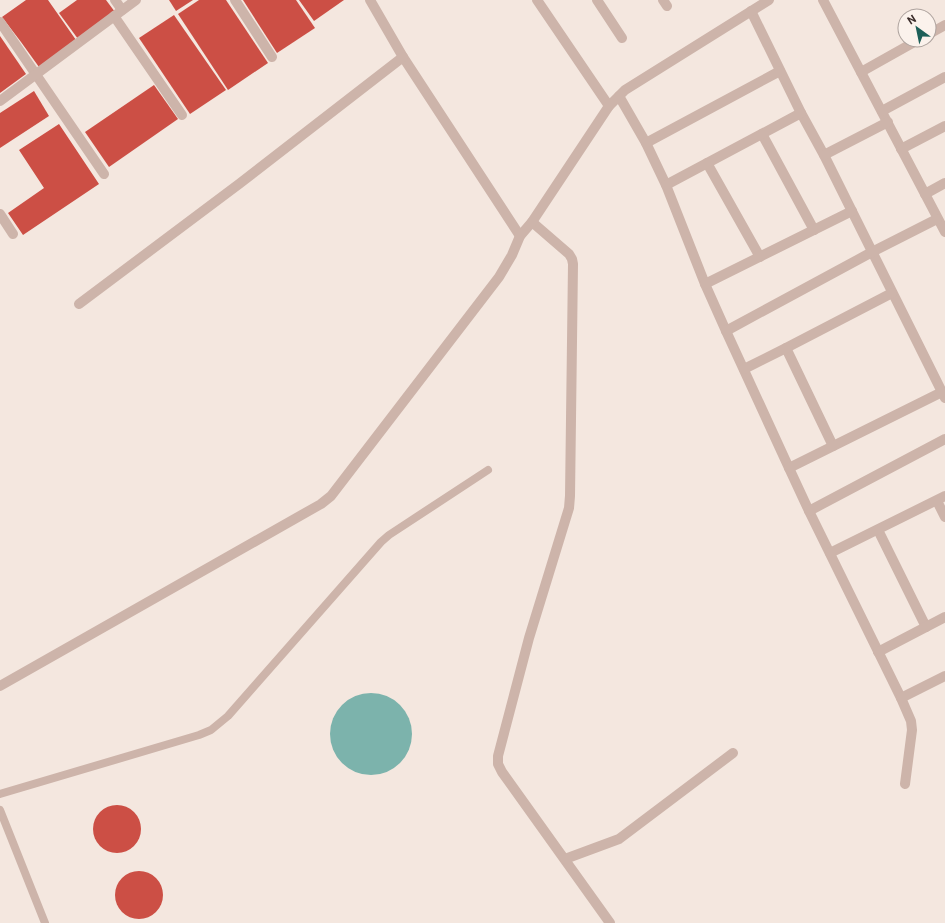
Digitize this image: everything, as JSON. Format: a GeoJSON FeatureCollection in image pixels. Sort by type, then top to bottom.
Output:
{"type":"FeatureCollection","features":[{"type":"Feature","properties":{"kind":"street"},"geometry":{"type":"LineString","coordinates":[[115,0],[118,13],[182,116]]}},
{"type":"Feature","properties":{"kind":"street"},"geometry":{"type":"LineString","coordinates":[[0,101],[136,0]]}},
{"type":"Feature","properties":{"kind":"street"},"geometry":{"type":"LineString","coordinates":[[235,0],[272,57]]}},
{"type":"Feature","properties":{"kind":"street"},"geometry":{"type":"LineString","coordinates":[[370,0],[402,57],[520,236]]}},
{"type":"Feature","properties":{"kind":"street"},"geometry":{"type":"LineString","coordinates":[[537,0],[608,106]]}},
{"type":"Feature","properties":{"kind":"street"},"geometry":{"type":"LineString","coordinates":[[597,0],[622,38]]}},
{"type":"Feature","properties":{"kind":"street"},"geometry":{"type":"LineString","coordinates":[[0,686],[315,508],[331,496],[499,277],[512,255],[520,236],[532,222],[608,106],[632,86],[769,0]]}},
{"type":"Feature","properties":{"kind":"street"},"geometry":{"type":"LineString","coordinates":[[823,0],[945,232]]}},
{"type":"Feature","properties":{"kind":"street"},"geometry":{"type":"LineString","coordinates":[[750,12],[824,155],[944,395],[789,468]]}},
{"type":"Feature","properties":{"kind":"street"},"geometry":{"type":"LineString","coordinates":[[0,22],[104,174]]}},
{"type":"Feature","properties":{"kind":"street"},"geometry":{"type":"LineString","coordinates":[[861,72],[904,48]]}},
{"type":"Feature","properties":{"kind":"street"},"geometry":{"type":"LineString","coordinates":[[79,304],[239,184],[402,57]]}},
{"type":"Feature","properties":{"kind":"street"},"geometry":{"type":"LineString","coordinates":[[646,143],[780,71]]}},
{"type":"Feature","properties":{"kind":"street"},"geometry":{"type":"LineString","coordinates":[[882,111],[945,77]]}},
{"type":"Feature","properties":{"kind":"street"},"geometry":{"type":"LineString","coordinates":[[619,96],[646,143],[666,185],[726,331],[809,511],[901,698],[912,726],[905,784]]}},
{"type":"Feature","properties":{"kind":"street"},"geometry":{"type":"LineString","coordinates":[[666,185],[801,113]]}},
{"type":"Feature","properties":{"kind":"street"},"geometry":{"type":"LineString","coordinates":[[824,155],[888,122]]}},
{"type":"Feature","properties":{"kind":"street"},"geometry":{"type":"LineString","coordinates":[[902,149],[945,126]]}},
{"type":"Feature","properties":{"kind":"street"},"geometry":{"type":"LineString","coordinates":[[762,134],[814,230]]}},
{"type":"Feature","properties":{"kind":"street"},"geometry":{"type":"LineString","coordinates":[[707,163],[760,257]]}},
{"type":"Feature","properties":{"kind":"street"},"geometry":{"type":"LineString","coordinates":[[925,194],[945,183]]}},
{"type":"Feature","properties":{"kind":"street"},"geometry":{"type":"LineString","coordinates":[[706,284],[852,211]]}},
{"type":"Feature","properties":{"kind":"street"},"geometry":{"type":"LineString","coordinates":[[0,214],[13,234]]}},
{"type":"Feature","properties":{"kind":"street"},"geometry":{"type":"LineString","coordinates":[[726,331],[872,252],[938,219]]}},
{"type":"Feature","properties":{"kind":"street"},"geometry":{"type":"LineString","coordinates":[[532,222],[569,254],[573,264],[570,496],[569,508],[529,638],[498,756],[498,764],[502,772],[610,923]]}},
{"type":"Feature","properties":{"kind":"street"},"geometry":{"type":"LineString","coordinates":[[744,369],[892,293]]}},
{"type":"Feature","properties":{"kind":"street"},"geometry":{"type":"LineString","coordinates":[[786,348],[833,446]]}},
{"type":"Feature","properties":{"kind":"street"},"geometry":{"type":"LineString","coordinates":[[809,511],[945,439]]}},
{"type":"Feature","properties":{"kind":"street"},"geometry":{"type":"LineString","coordinates":[[830,553],[941,499],[945,517]]}},
{"type":"Feature","properties":{"kind":"street"},"geometry":{"type":"LineString","coordinates":[[878,530],[926,627]]}},
{"type":"Feature","properties":{"kind":"street"},"geometry":{"type":"LineString","coordinates":[[878,652],[945,618]]}},
{"type":"Feature","properties":{"kind":"street"},"geometry":{"type":"LineString","coordinates":[[901,698],[945,676]]}},
{"type":"Feature","properties":{"kind":"street"},"geometry":{"type":"LineString","coordinates":[[565,859],[619,839],[733,753]]}},
{"type":"Feature","properties":{"kind":"lane"},"geometry":{"type":"LineString","coordinates":[[0,794],[211,730],[228,716],[375,548],[389,535],[488,470]]}},
{"type":"Feature","properties":{"kind":"lane"},"geometry":{"type":"LineString","coordinates":[[0,810],[45,923]]}},
{"type":"Feature","properties":{"kind":"water"},"geometry":{"type":"Polygon","coordinates":[[[371,693],[387,696],[400,705],[409,718],[412,734],[409,750],[400,763],[387,772],[371,775],[355,772],[342,763],[333,750],[330,734],[333,718],[342,705],[355,696],[371,693]]]}},
{"type":"Feature","properties":{"kind":"building"},"geometry":{"type":"Polygon","coordinates":[[[26,0],[48,0],[76,40],[39,67],[2,17],[26,0]]]}},
{"type":"Feature","properties":{"kind":"building"},"geometry":{"type":"Polygon","coordinates":[[[77,0],[106,0],[115,12],[78,39],[59,13],[77,0]]]}},
{"type":"Feature","properties":{"kind":"building"},"geometry":{"type":"Polygon","coordinates":[[[169,0],[193,0],[176,11],[169,0]]]}},
{"type":"Feature","properties":{"kind":"building"},"geometry":{"type":"Polygon","coordinates":[[[199,0],[226,0],[268,63],[228,90],[178,14],[199,0]]]}},
{"type":"Feature","properties":{"kind":"building"},"geometry":{"type":"Polygon","coordinates":[[[243,0],[296,0],[315,28],[277,53],[243,0]]]}},
{"type":"Feature","properties":{"kind":"building"},"geometry":{"type":"Polygon","coordinates":[[[299,0],[344,0],[314,21],[299,0]]]}},
{"type":"Feature","properties":{"kind":"building"},"geometry":{"type":"Polygon","coordinates":[[[174,15],[226,90],[190,114],[139,38],[174,15]]]}},
{"type":"Feature","properties":{"kind":"building"},"geometry":{"type":"Polygon","coordinates":[[[0,36],[26,74],[0,93],[0,36]]]}},
{"type":"Feature","properties":{"kind":"building"},"geometry":{"type":"Polygon","coordinates":[[[154,85],[178,119],[109,167],[85,132],[154,85]]]}},
{"type":"Feature","properties":{"kind":"building"},"geometry":{"type":"Polygon","coordinates":[[[34,91],[49,116],[0,148],[0,113],[34,91]]]}},
{"type":"Feature","properties":{"kind":"building"},"geometry":{"type":"Polygon","coordinates":[[[59,124],[99,184],[23,235],[8,213],[44,188],[19,150],[59,124]]]}},
{"type":"Feature","properties":{"kind":"building"},"geometry":{"type":"Polygon","coordinates":[[[112,805],[122,805],[134,812],[141,824],[141,834],[134,846],[122,853],[112,853],[104,849],[97,842],[93,834],[93,824],[97,816],[104,809],[112,805]]]}},
{"type":"Feature","properties":{"kind":"building"},"geometry":{"type":"Polygon","coordinates":[[[134,871],[144,871],[156,878],[163,890],[163,900],[156,912],[144,919],[134,919],[126,915],[119,908],[115,900],[115,890],[119,882],[126,875],[134,871]]]}}]}
